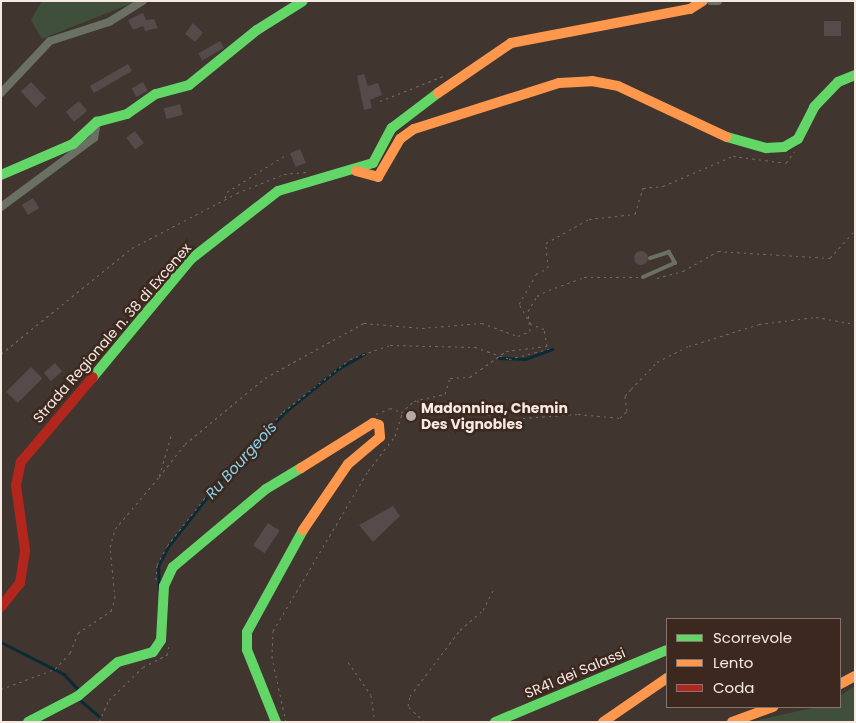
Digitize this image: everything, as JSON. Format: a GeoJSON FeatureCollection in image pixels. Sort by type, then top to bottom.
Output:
{"type":"FeatureCollection","features":[{"type":"Feature","properties":{"kind":"main road"},"geometry":{"type":"LineString","coordinates":[[1,175],[73,144],[97,122],[127,114],[156,94],[189,86],[257,30],[303,1]]}},
{"type":"Feature","properties":{"kind":"main road","name":"Strada Regionale n. 38 di Excenex"},"geometry":{"type":"LineString","coordinates":[[1,607],[20,583],[25,550],[16,485],[21,462],[53,420],[191,259],[244,214],[278,191],[356,171],[373,163],[392,128],[469,68],[511,43],[690,9],[703,1]]}},
{"type":"Feature","properties":{"kind":"main road"},"geometry":{"type":"LineString","coordinates":[[356,171],[378,177],[400,139],[414,128],[559,83],[592,81],[618,86],[715,134],[766,148],[784,147],[798,139],[814,107],[838,82],[855,75]]}},
{"type":"Feature","properties":{"kind":"main road"},"geometry":{"type":"LineString","coordinates":[[28,722],[82,693],[118,662],[159,647],[164,586],[173,567],[266,489],[367,424],[379,425],[380,437],[348,464],[308,520],[247,632],[247,650],[276,722]]}},
{"type":"Feature","properties":{"kind":"main road","name":"SR41 dei Salassi"},"geometry":{"type":"LineString","coordinates":[[495,722],[666,650]]}},
{"type":"Feature","properties":{"kind":"main road"},"geometry":{"type":"LineString","coordinates":[[841,683],[855,676]]}},
{"type":"Feature","properties":{"kind":"main road"},"geometry":{"type":"LineString","coordinates":[[603,722],[666,679]]}},
{"type":"Feature","properties":{"kind":"main road"},"geometry":{"type":"LineString","coordinates":[[732,722],[770,708]]}},
{"type":"Feature","properties":{"kind":"street"},"geometry":{"type":"LineString","coordinates":[[1,93],[50,41],[109,22],[143,1]]}},
{"type":"Feature","properties":{"kind":"street"},"geometry":{"type":"LineString","coordinates":[[711,1],[718,1]]}},
{"type":"Feature","properties":{"kind":"street"},"geometry":{"type":"LineString","coordinates":[[1,207],[94,138],[97,122]]}},
{"type":"Feature","properties":{"kind":"lane"},"geometry":{"type":"LineString","coordinates":[[642,277],[675,263],[669,252],[650,258]]}},
{"type":"Feature","properties":{"kind":"path"},"geometry":{"type":"LineString","coordinates":[[380,101],[444,76]]}},
{"type":"Feature","properties":{"kind":"path"},"geometry":{"type":"LineString","coordinates":[[286,722],[272,658],[274,631],[368,471],[395,436],[401,412],[414,401],[440,398],[449,390],[450,378],[470,377],[498,356],[523,346],[547,346],[544,329],[530,324],[519,304],[536,274],[548,268],[546,243],[589,219],[635,214],[643,188],[663,186],[733,156],[788,162],[798,139]]}},
{"type":"Feature","properties":{"kind":"path"},"geometry":{"type":"LineString","coordinates":[[225,199],[227,192],[286,154]]}},
{"type":"Feature","properties":{"kind":"path"},"geometry":{"type":"LineString","coordinates":[[1,354],[118,257],[225,199],[284,174],[310,172]]}},
{"type":"Feature","properties":{"kind":"path"},"geometry":{"type":"LineString","coordinates":[[1,690],[55,669],[70,653],[78,632],[111,611],[115,598],[110,547],[115,528],[185,444],[265,378],[364,323],[422,328],[482,323],[518,336],[526,335],[530,324],[532,304],[549,290],[584,277],[669,276],[718,251],[830,258],[855,230]]}},
{"type":"Feature","properties":{"kind":"path"},"geometry":{"type":"LineString","coordinates":[[414,401],[510,419],[578,414],[620,418],[627,411],[626,396],[658,362],[697,343],[759,324],[816,317],[855,324]]}},
{"type":"Feature","properties":{"kind":"path"},"geometry":{"type":"LineString","coordinates":[[157,586],[156,566],[166,546],[218,481],[283,412],[350,359],[390,346],[443,344],[488,348],[498,356],[524,358],[552,348]]}},
{"type":"Feature","properties":{"kind":"path"},"geometry":{"type":"LineString","coordinates":[[379,425],[375,416],[381,409],[401,412]]}},
{"type":"Feature","properties":{"kind":"path"},"geometry":{"type":"LineString","coordinates":[[159,477],[171,436]]}},
{"type":"Feature","properties":{"kind":"path"},"geometry":{"type":"LineString","coordinates":[[425,722],[408,706],[410,696],[460,630],[483,610],[492,590]]}},
{"type":"Feature","properties":{"kind":"path"},"geometry":{"type":"LineString","coordinates":[[99,722],[109,700],[133,676],[167,655],[169,636]]}},
{"type":"Feature","properties":{"kind":"path"},"geometry":{"type":"LineString","coordinates":[[348,662],[371,695],[374,722]]}},
{"type":"Feature","properties":{"kind":"green space"},"geometry":{"type":"Polygon","coordinates":[[[42,1],[137,1],[42,39],[31,20],[42,1]]]}},
{"type":"Feature","properties":{"kind":"green space"},"geometry":{"type":"Polygon","coordinates":[[[855,686],[855,722],[750,722],[812,708],[841,708],[841,695],[855,686]]]}},
{"type":"Feature","properties":{"kind":"building"},"geometry":{"type":"Polygon","coordinates":[[[143,13],[146,20],[154,19],[158,28],[145,31],[143,26],[133,30],[128,20],[143,13]]]}},
{"type":"Feature","properties":{"kind":"building"},"geometry":{"type":"Polygon","coordinates":[[[824,21],[841,21],[841,36],[824,36],[824,21]]]}},
{"type":"Feature","properties":{"kind":"building"},"geometry":{"type":"Polygon","coordinates":[[[193,23],[203,33],[195,42],[185,34],[193,23]]]}},
{"type":"Feature","properties":{"kind":"building"},"geometry":{"type":"Polygon","coordinates":[[[220,41],[224,48],[202,60],[198,54],[220,41]]]}},
{"type":"Feature","properties":{"kind":"building"},"geometry":{"type":"Polygon","coordinates":[[[128,64],[132,71],[94,93],[90,86],[128,64]]]}},
{"type":"Feature","properties":{"kind":"building"},"geometry":{"type":"Polygon","coordinates":[[[364,74],[368,86],[378,83],[382,95],[370,100],[372,108],[364,110],[357,76],[364,74]]]}},
{"type":"Feature","properties":{"kind":"building"},"geometry":{"type":"Polygon","coordinates":[[[31,82],[46,98],[36,108],[21,92],[31,82]]]}},
{"type":"Feature","properties":{"kind":"building"},"geometry":{"type":"Polygon","coordinates":[[[143,82],[148,91],[136,97],[132,88],[143,82]]]}},
{"type":"Feature","properties":{"kind":"building"},"geometry":{"type":"Polygon","coordinates":[[[79,101],[87,111],[74,122],[66,112],[79,101]]]}},
{"type":"Feature","properties":{"kind":"building"},"geometry":{"type":"Polygon","coordinates":[[[180,104],[183,115],[166,119],[164,108],[180,104]]]}},
{"type":"Feature","properties":{"kind":"building"},"geometry":{"type":"Polygon","coordinates":[[[135,131],[144,143],[135,150],[126,138],[135,131]]]}},
{"type":"Feature","properties":{"kind":"building"},"geometry":{"type":"Polygon","coordinates":[[[300,149],[306,163],[296,167],[290,153],[300,149]]]}},
{"type":"Feature","properties":{"kind":"building"},"geometry":{"type":"Polygon","coordinates":[[[33,198],[39,208],[28,215],[22,205],[33,198]]]}},
{"type":"Feature","properties":{"kind":"building"},"geometry":{"type":"Polygon","coordinates":[[[641,251],[646,253],[648,258],[646,263],[641,265],[636,263],[634,258],[636,253],[641,251]]]}},
{"type":"Feature","properties":{"kind":"building"},"geometry":{"type":"Polygon","coordinates":[[[55,363],[62,371],[51,381],[44,373],[55,363]]]}},
{"type":"Feature","properties":{"kind":"building"},"geometry":{"type":"Polygon","coordinates":[[[31,367],[42,378],[18,403],[6,392],[31,367]]]}},
{"type":"Feature","properties":{"kind":"building"},"geometry":{"type":"Polygon","coordinates":[[[393,506],[400,516],[373,542],[359,525],[393,506]]]}},
{"type":"Feature","properties":{"kind":"building"},"geometry":{"type":"Polygon","coordinates":[[[268,523],[280,531],[265,553],[253,545],[268,523]]]}},
{"type":"Feature","properties":{"kind":"waterway","name":"Ru Bourgeois"},"geometry":{"type":"LineString","coordinates":[[499,358],[525,359],[552,349]]}},
{"type":"Feature","properties":{"kind":"waterway","name":"Ru Bourgeois"},"geometry":{"type":"LineString","coordinates":[[159,590],[158,566],[168,547],[219,482],[284,413],[338,369],[364,354]]}},
{"type":"Feature","properties":{"kind":"waterway"},"geometry":{"type":"LineString","coordinates":[[1,642],[64,674],[80,691]]}},
{"type":"Feature","properties":{"kind":"waterway"},"geometry":{"type":"LineString","coordinates":[[80,700],[99,716]]}},
{"type":"Feature","properties":{"kind":"traffic: fast"},"geometry":{"type":"LineString","coordinates":[[1,175],[73,144],[97,122],[127,114],[156,94],[189,85],[257,30],[303,1]]}},
{"type":"Feature","properties":{"kind":"traffic: fast"},"geometry":{"type":"LineString","coordinates":[[727,137],[766,148],[784,147],[798,139],[814,107],[838,82],[855,75]]}},
{"type":"Feature","properties":{"kind":"traffic: fast"},"geometry":{"type":"LineString","coordinates":[[93,377],[191,259],[278,191],[373,163],[392,128],[438,93]]}},
{"type":"Feature","properties":{"kind":"traffic: fast"},"geometry":{"type":"LineString","coordinates":[[28,722],[78,696],[118,662],[153,652],[161,640],[164,586],[173,567],[266,489],[301,468]]}},
{"type":"Feature","properties":{"kind":"traffic: fast"},"geometry":{"type":"LineString","coordinates":[[276,722],[247,650],[247,632],[303,530]]}},
{"type":"Feature","properties":{"kind":"traffic: fast"},"geometry":{"type":"LineString","coordinates":[[495,722],[666,650]]}},
{"type":"Feature","properties":{"kind":"traffic: slow"},"geometry":{"type":"LineString","coordinates":[[438,93],[511,43],[690,9],[703,1]]}},
{"type":"Feature","properties":{"kind":"traffic: slow"},"geometry":{"type":"LineString","coordinates":[[356,171],[378,177],[400,139],[414,129],[559,83],[592,81],[618,86],[727,137]]}},
{"type":"Feature","properties":{"kind":"traffic: slow"},"geometry":{"type":"LineString","coordinates":[[301,468],[373,423],[379,425],[380,437],[348,464],[303,530]]}},
{"type":"Feature","properties":{"kind":"traffic: slow"},"geometry":{"type":"LineString","coordinates":[[841,683],[855,676]]}},
{"type":"Feature","properties":{"kind":"traffic: slow"},"geometry":{"type":"LineString","coordinates":[[603,722],[666,679]]}},
{"type":"Feature","properties":{"kind":"traffic: slow"},"geometry":{"type":"LineString","coordinates":[[732,722],[770,708]]}},
{"type":"Feature","properties":{"kind":"traffic: jam"},"geometry":{"type":"LineString","coordinates":[[1,607],[20,583],[25,550],[16,485],[21,462],[93,377]]}},
{"type":"Feature","properties":{"kind":"place","name":"Madonnina, Chemin Des Vignobles"},"geometry":{"type":"Point","coordinates":[411,416]}}]}
